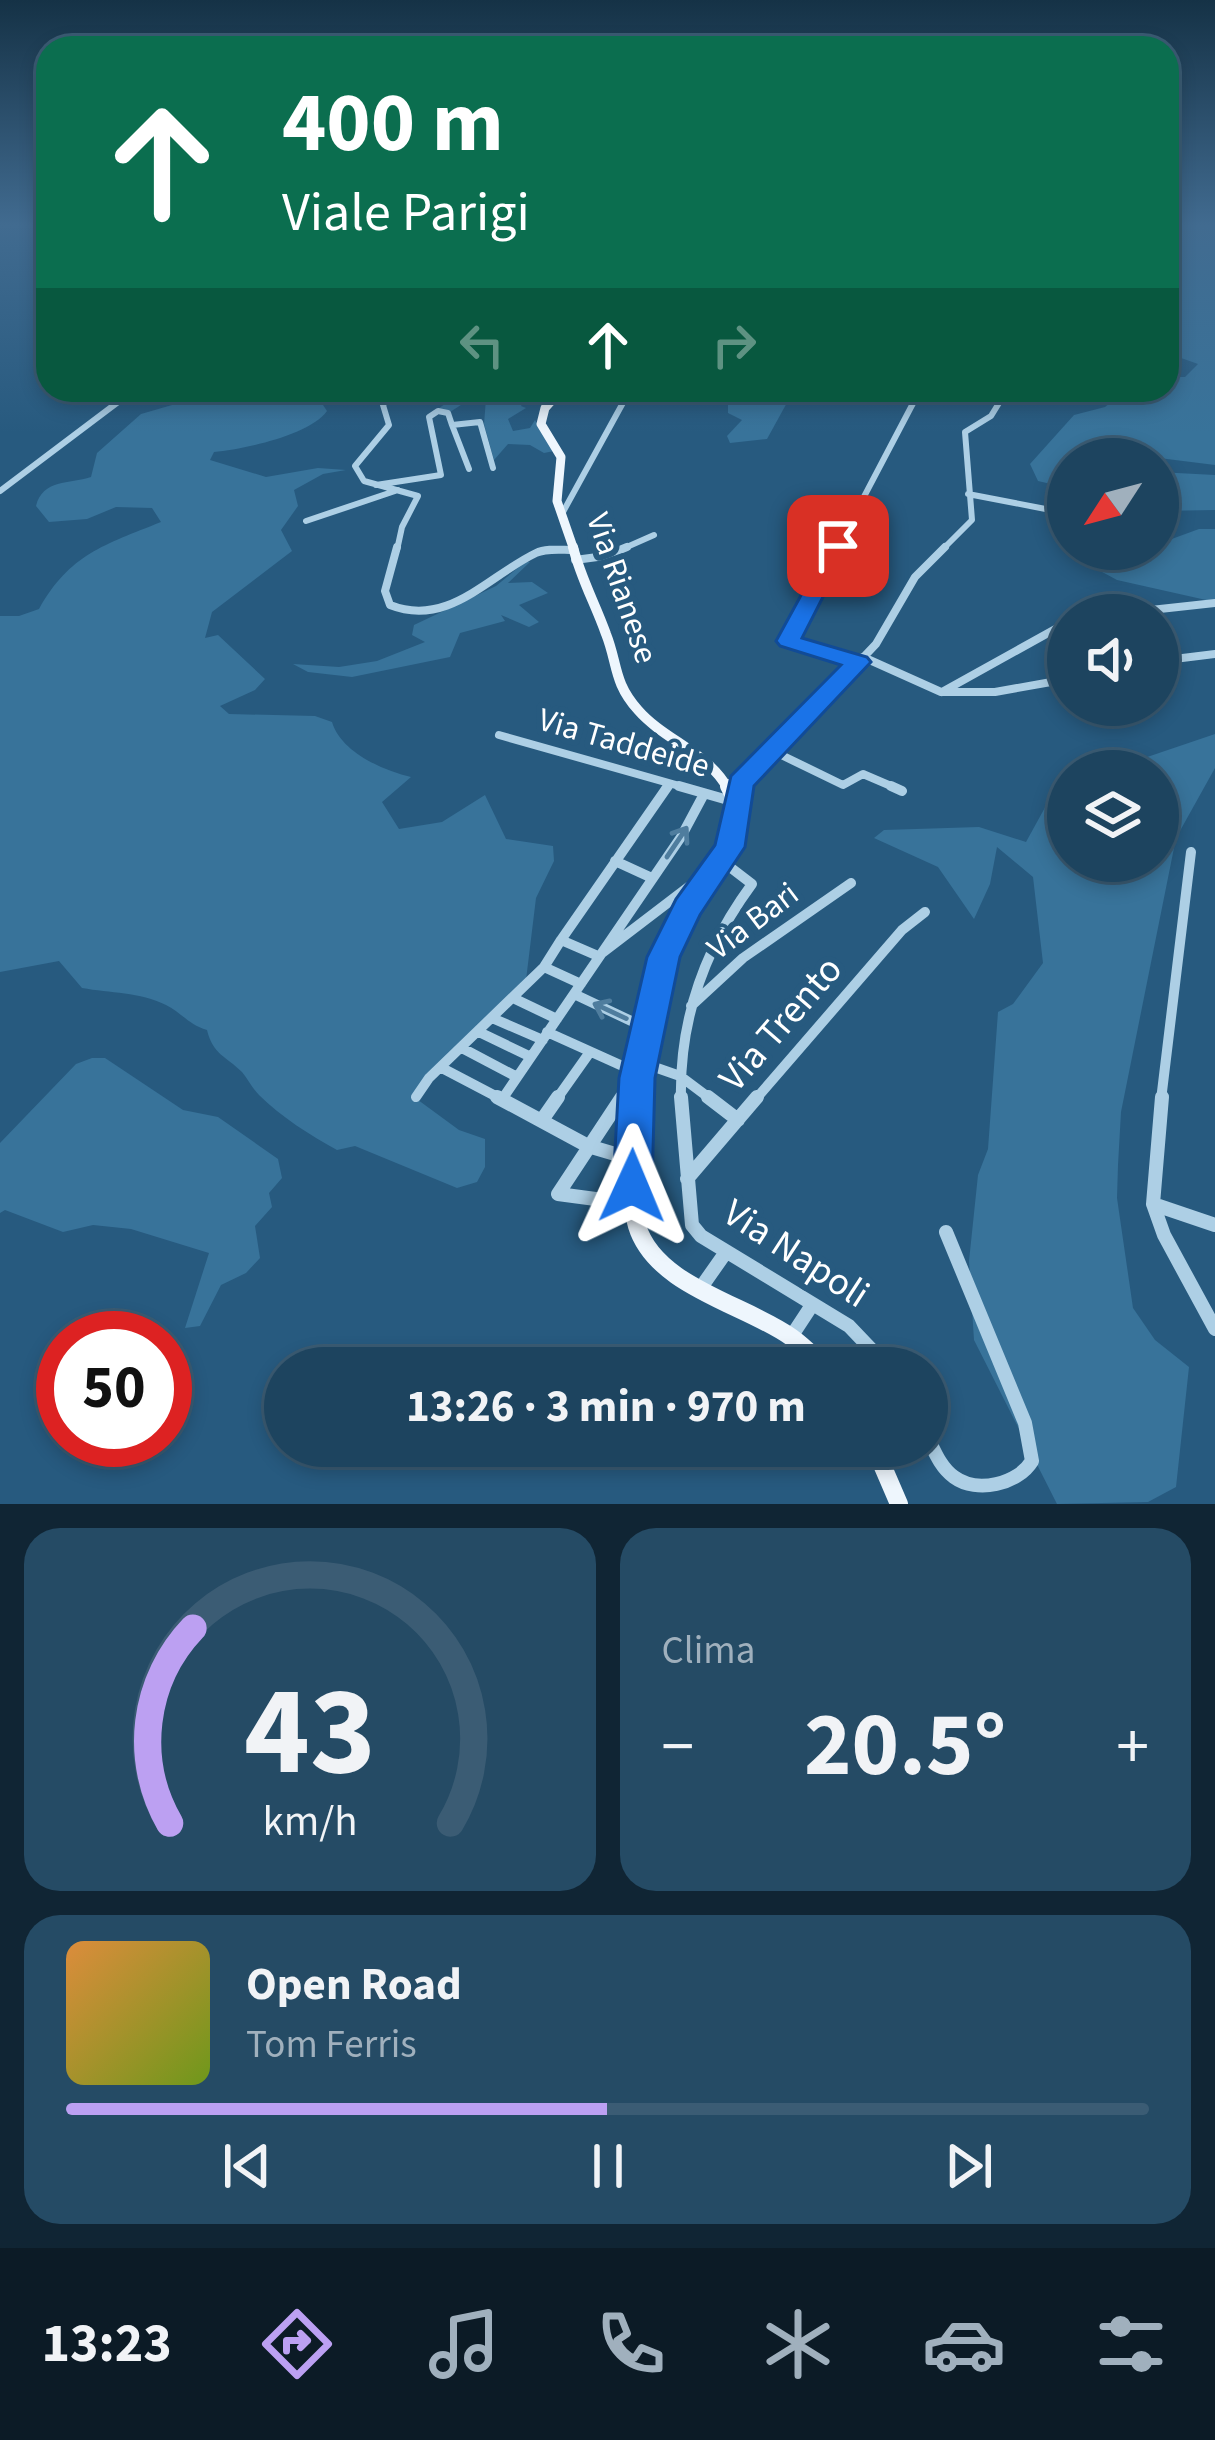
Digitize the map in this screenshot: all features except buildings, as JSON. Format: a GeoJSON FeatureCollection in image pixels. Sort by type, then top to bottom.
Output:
{"type":"FeatureCollection","features":[{"type":"Feature","properties":{"kind":"main road","name":"Via Rianese"},"geometry":{"type":"LineString","coordinates":[[551,402],[541,423],[561,459],[556,498],[583,587],[608,637],[611,666],[625,695],[650,721],[719,771],[735,802]]}},
{"type":"Feature","properties":{"kind":"main road"},"geometry":{"type":"LineString","coordinates":[[735,802],[733,836],[668,946],[646,1028],[632,1159],[633,1204],[650,1252],[700,1289],[802,1347]]}},
{"type":"Feature","properties":{"kind":"main road"},"geometry":{"type":"LineString","coordinates":[[883,1467],[899,1504]]}},
{"type":"Feature","properties":{"kind":"street"},"geometry":{"type":"LineString","coordinates":[[0,491],[118,402]]}},
{"type":"Feature","properties":{"kind":"street"},"geometry":{"type":"LineString","coordinates":[[386,402],[388,426],[356,464],[358,476],[376,485],[414,492],[418,499],[400,531],[400,560],[385,592],[387,602],[398,610],[447,607],[488,587],[536,552],[633,555]]}},
{"type":"Feature","properties":{"kind":"street"},"geometry":{"type":"LineString","coordinates":[[563,512],[621,402]]}},
{"type":"Feature","properties":{"kind":"street"},"geometry":{"type":"LineString","coordinates":[[914,402],[788,641],[861,660],[941,692],[995,692],[1047,683]]}},
{"type":"Feature","properties":{"kind":"street"},"geometry":{"type":"LineString","coordinates":[[735,802],[741,783],[881,638],[915,578],[971,520],[965,432],[991,416],[1000,402]]}},
{"type":"Feature","properties":{"kind":"street"},"geometry":{"type":"LineString","coordinates":[[376,485],[441,475],[429,416],[446,412],[469,469]]}},
{"type":"Feature","properties":{"kind":"street"},"geometry":{"type":"LineString","coordinates":[[452,425],[479,422],[493,468]]}},
{"type":"Feature","properties":{"kind":"street"},"geometry":{"type":"LineString","coordinates":[[306,521],[401,489]]}},
{"type":"Feature","properties":{"kind":"street"},"geometry":{"type":"LineString","coordinates":[[968,494],[1047,509]]}},
{"type":"Feature","properties":{"kind":"street"},"geometry":{"type":"LineString","coordinates":[[608,555],[654,535]]}},
{"type":"Feature","properties":{"kind":"street"},"geometry":{"type":"LineString","coordinates":[[1179,607],[1215,603]]}},
{"type":"Feature","properties":{"kind":"street"},"geometry":{"type":"LineString","coordinates":[[941,692],[1047,634]]}},
{"type":"Feature","properties":{"kind":"street"},"geometry":{"type":"LineString","coordinates":[[1179,658],[1215,654]]}},
{"type":"Feature","properties":{"kind":"street","name":"Via Taddeide"},"geometry":{"type":"LineString","coordinates":[[499,735],[735,802]]}},
{"type":"Feature","properties":{"kind":"street"},"geometry":{"type":"LineString","coordinates":[[771,749],[841,784],[863,774],[902,791]]}},
{"type":"Feature","properties":{"kind":"street"},"geometry":{"type":"LineString","coordinates":[[416,1097],[544,967],[669,784]]}},
{"type":"Feature","properties":{"kind":"street"},"geometry":{"type":"LineString","coordinates":[[503,1098],[704,794]]}},
{"type":"Feature","properties":{"kind":"street"},"geometry":{"type":"LineString","coordinates":[[1191,853],[1151,1178],[1153,1204],[1164,1234],[1215,1329]]}},
{"type":"Feature","properties":{"kind":"street"},"geometry":{"type":"LineString","coordinates":[[615,861],[652,878]]}},
{"type":"Feature","properties":{"kind":"street"},"geometry":{"type":"LineString","coordinates":[[598,956],[628,938],[721,862]]}},
{"type":"Feature","properties":{"kind":"street","name":"Via Napoli"},"geometry":{"type":"LineString","coordinates":[[721,862],[752,884],[702,958],[691,1006],[680,1076],[694,1230],[863,1337],[871,1347]]}},
{"type":"Feature","properties":{"kind":"street","name":"Via Bari"},"geometry":{"type":"LineString","coordinates":[[691,1006],[758,947],[851,883]]}},
{"type":"Feature","properties":{"kind":"street","name":"Via Trento"},"geometry":{"type":"LineString","coordinates":[[687,1179],[902,930],[926,912]]}},
{"type":"Feature","properties":{"kind":"street"},"geometry":{"type":"LineString","coordinates":[[561,940],[598,956]]}},
{"type":"Feature","properties":{"kind":"street"},"geometry":{"type":"LineString","coordinates":[[544,967],[646,1028]]}},
{"type":"Feature","properties":{"kind":"street"},"geometry":{"type":"LineString","coordinates":[[513,998],[557,1018]]}},
{"type":"Feature","properties":{"kind":"street"},"geometry":{"type":"LineString","coordinates":[[492,1018],[639,1068],[680,1076],[738,1120]]}},
{"type":"Feature","properties":{"kind":"street"},"geometry":{"type":"LineString","coordinates":[[479,1032],[531,1057]]}},
{"type":"Feature","properties":{"kind":"street"},"geometry":{"type":"LineString","coordinates":[[462,1048],[517,1077]]}},
{"type":"Feature","properties":{"kind":"street"},"geometry":{"type":"LineString","coordinates":[[542,1120],[590,1052]]}},
{"type":"Feature","properties":{"kind":"street"},"geometry":{"type":"LineString","coordinates":[[442,1068],[588,1145],[632,1159]]}},
{"type":"Feature","properties":{"kind":"street"},"geometry":{"type":"LineString","coordinates":[[633,1204],[558,1194],[639,1068]]}},
{"type":"Feature","properties":{"kind":"street"},"geometry":{"type":"LineString","coordinates":[[1153,1204],[1215,1225]]}},
{"type":"Feature","properties":{"kind":"street"},"geometry":{"type":"LineString","coordinates":[[945,1467],[971,1484],[1027,1473],[1033,1466],[1023,1420],[946,1232]]}},
{"type":"Feature","properties":{"kind":"street"},"geometry":{"type":"LineString","coordinates":[[700,1289],[726,1252]]}},
{"type":"Feature","properties":{"kind":"street"},"geometry":{"type":"LineString","coordinates":[[791,1337],[812,1305]]}},
{"type":"Feature","properties":{"kind":"shaded area"},"geometry":{"type":"Polygon","coordinates":[[[1179,293],[1215,293],[1215,465],[1179,460],[1179,438],[1053,438],[1074,415],[1111,402],[1179,402],[1179,377],[1198,364],[1179,357],[1179,293]]]}},
{"type":"Feature","properties":{"kind":"shaded area"},"geometry":{"type":"Polygon","coordinates":[[[182,402],[321,402],[327,411],[307,427],[259,444],[214,452],[210,460],[266,477],[318,468],[346,470],[323,474],[294,490],[298,506],[281,530],[292,551],[212,612],[205,638],[218,635],[265,679],[255,690],[220,706],[229,714],[315,716],[332,722],[353,751],[411,777],[382,802],[399,829],[442,822],[485,795],[506,839],[553,846],[554,861],[536,898],[526,980],[414,1097],[459,1130],[485,1139],[485,1167],[477,1182],[457,1188],[355,1146],[337,1150],[286,1118],[216,1050],[207,1030],[166,1005],[135,995],[82,988],[59,961],[0,972],[0,616],[39,609],[76,563],[161,522],[152,508],[116,507],[87,519],[49,522],[36,506],[51,487],[91,477],[97,453],[141,414],[182,402]]]}},
{"type":"Feature","properties":{"kind":"shaded area"},"geometry":{"type":"Polygon","coordinates":[[[448,402],[470,402],[450,412],[438,409],[448,402]]]}},
{"type":"Feature","properties":{"kind":"shaded area"},"geometry":{"type":"Polygon","coordinates":[[[486,402],[523,402],[526,408],[508,419],[513,431],[530,428],[535,420],[554,451],[508,444],[494,460],[484,424],[486,402]]]}},
{"type":"Feature","properties":{"kind":"shaded area"},"geometry":{"type":"Polygon","coordinates":[[[787,402],[767,439],[730,443],[727,436],[742,420],[728,413],[728,404],[787,402]]]}},
{"type":"Feature","properties":{"kind":"shaded area"},"geometry":{"type":"Polygon","coordinates":[[[1047,445],[1047,483],[1038,481],[1030,464],[1047,445]]]}},
{"type":"Feature","properties":{"kind":"shaded area"},"geometry":{"type":"Polygon","coordinates":[[[1179,473],[1215,475],[1215,510],[1179,511],[1179,473]]]}},
{"type":"Feature","properties":{"kind":"shaded area"},"geometry":{"type":"Polygon","coordinates":[[[1215,529],[1215,602],[1117,580],[1099,570],[1179,570],[1179,536],[1215,529]]]}},
{"type":"Feature","properties":{"kind":"shaded area"},"geometry":{"type":"Polygon","coordinates":[[[530,562],[508,583],[532,582],[548,593],[519,605],[539,622],[529,627],[501,615],[505,621],[460,633],[450,657],[352,677],[308,672],[293,664],[339,667],[377,661],[425,642],[412,635],[414,625],[496,586],[530,562]]]}},
{"type":"Feature","properties":{"kind":"shaded area"},"geometry":{"type":"Polygon","coordinates":[[[1215,734],[1215,768],[1179,833],[1179,750],[1168,750],[1215,734]]]}},
{"type":"Feature","properties":{"kind":"shaded area"},"geometry":{"type":"Polygon","coordinates":[[[1047,804],[1047,882],[1167,882],[1121,1112],[1118,1165],[1117,1198],[1133,1308],[1155,1340],[1189,1367],[1176,1487],[1148,1502],[1057,1504],[974,1340],[969,1261],[978,1175],[988,1149],[998,1012],[1013,1004],[1043,963],[1033,877],[997,847],[990,884],[974,919],[938,867],[874,838],[884,830],[979,827],[1026,842],[1047,804]]]}},
{"type":"Feature","properties":{"kind":"shaded area"},"geometry":{"type":"Polygon","coordinates":[[[105,1058],[183,1110],[218,1117],[278,1159],[282,1178],[269,1193],[272,1207],[255,1226],[260,1258],[246,1273],[221,1285],[200,1326],[192,1327],[190,1311],[209,1253],[131,1229],[93,1225],[63,1232],[5,1210],[0,1213],[0,1143],[76,1064],[105,1058]]]}},
{"type":"Feature","properties":{"kind":"route"},"geometry":{"type":"LineString","coordinates":[[632,1186],[637,1078],[663,957],[687,908],[730,847],[741,783],[859,662],[788,641],[838,546]]}}]}
